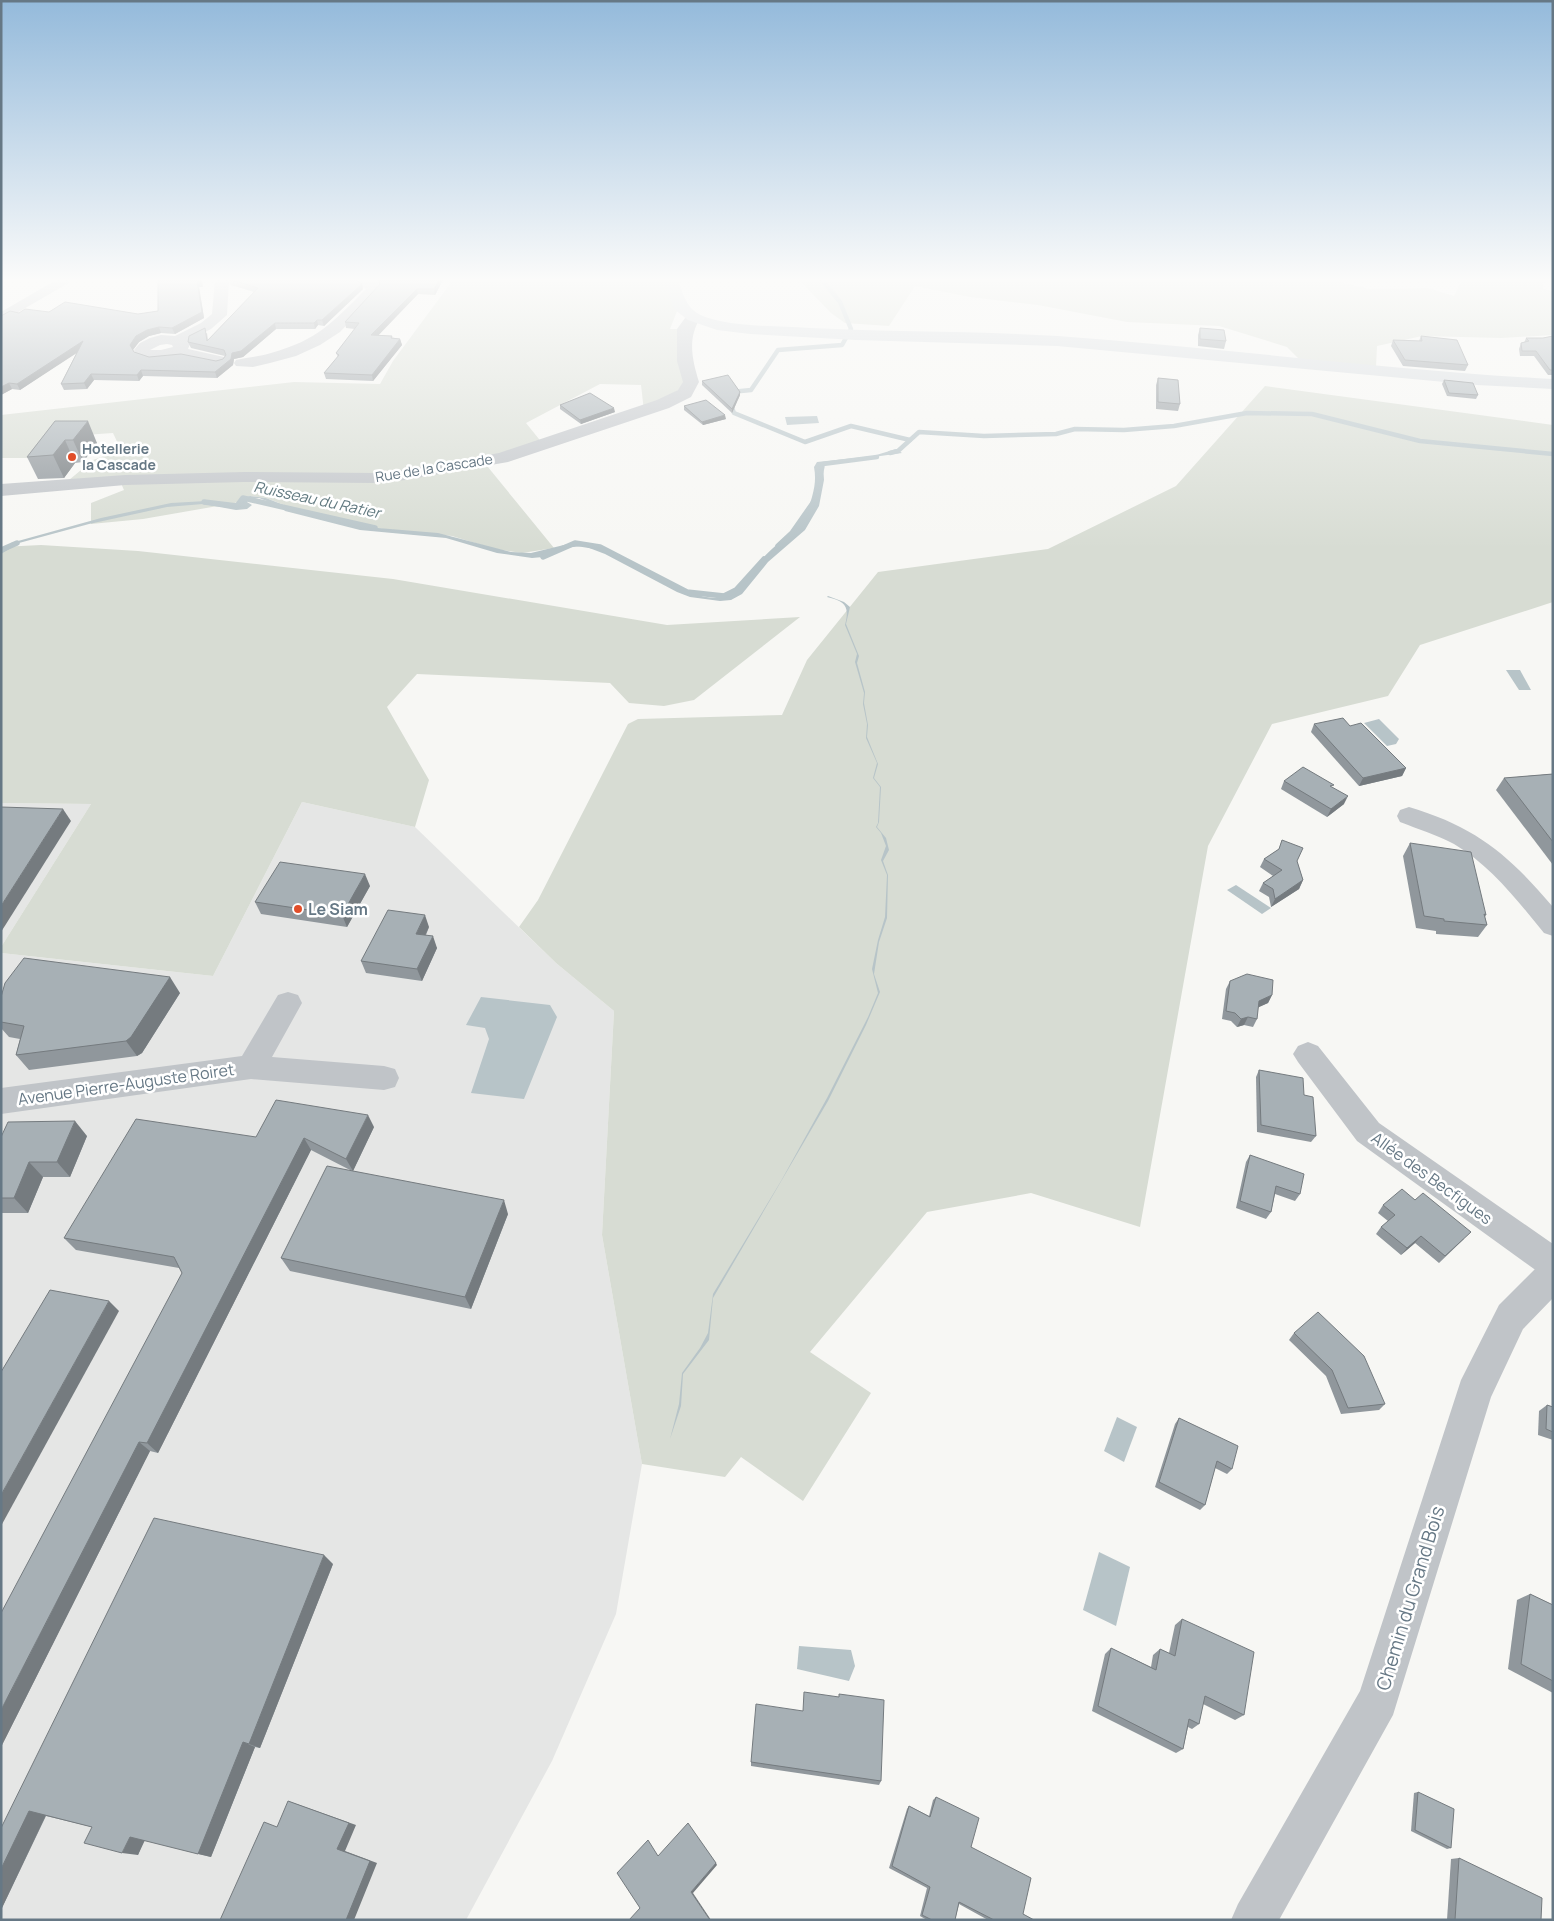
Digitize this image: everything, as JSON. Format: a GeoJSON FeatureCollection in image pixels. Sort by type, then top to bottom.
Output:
{"type":"FeatureCollection","features":[{"type":"Feature","properties":{"kind":"main road"},"geometry":{"type":"LineString","coordinates":[[1365,370],[1477,380],[1553,384]]}},
{"type":"Feature","properties":{"kind":"street","name":"Rue de la Cascade"},"geometry":{"type":"LineString","coordinates":[[1,490],[125,480],[244,477],[376,478],[405,475],[502,458],[663,404],[685,393],[691,382],[687,370]]}},
{"type":"Feature","properties":{"kind":"street"},"geometry":{"type":"LineString","coordinates":[[1409,816],[1462,838],[1491,858],[1522,888],[1553,926]]}},
{"type":"Feature","properties":{"kind":"street","name":"Avenue Pierre-Auguste Roiret"},"geometry":{"type":"LineString","coordinates":[[251,1067],[288,1003]]}},
{"type":"Feature","properties":{"kind":"street","name":"Allée des Becfigues"},"geometry":{"type":"LineString","coordinates":[[1308,1054],[1368,1132],[1553,1263]]}},
{"type":"Feature","properties":{"kind":"street","name":"Avenue Pierre-Auguste Roiret"},"geometry":{"type":"LineString","coordinates":[[1,1101],[251,1067],[384,1078]]}},
{"type":"Feature","properties":{"kind":"street","name":"Chemin du Grand Bois"},"geometry":{"type":"LineString","coordinates":[[1254,1920],[1378,1700],[1474,1393],[1511,1317],[1553,1274]]}},
{"type":"Feature","properties":{"kind":"shaded area"},"geometry":{"type":"Polygon","coordinates":[[[388,370],[690,370],[691,382],[644,411],[641,385],[600,384],[526,423],[543,444],[483,461],[554,548],[522,553],[495,549],[452,536],[374,528],[305,513],[266,498],[250,496],[235,503],[143,519],[91,524],[91,503],[124,490],[120,481],[69,480],[93,460],[121,450],[113,433],[84,435],[32,458],[1,458],[1,415],[294,382],[380,384],[388,370]]]}},
{"type":"Feature","properties":{"kind":"shaded area"},"geometry":{"type":"Polygon","coordinates":[[[1265,386],[1553,425],[1553,602],[1420,645],[1388,696],[1272,724],[1208,846],[1140,1227],[1031,1193],[927,1212],[810,1352],[871,1393],[803,1501],[741,1457],[725,1477],[642,1464],[602,1235],[614,1011],[556,963],[519,927],[538,900],[628,724],[638,719],[782,715],[807,660],[878,572],[1048,549],[1176,486],[1265,386]]]}},
{"type":"Feature","properties":{"kind":"shaded area"},"geometry":{"type":"Polygon","coordinates":[[[817,416],[819,423],[787,425],[785,417],[817,416]]]}},
{"type":"Feature","properties":{"kind":"shaded area"},"geometry":{"type":"Polygon","coordinates":[[[896,449],[902,453],[823,464],[824,480],[819,506],[805,530],[768,562],[742,594],[731,600],[720,601],[690,597],[605,554],[584,546],[562,548],[543,557],[532,558],[497,553],[446,538],[360,530],[285,511],[282,507],[259,498],[247,499],[247,502],[252,505],[247,509],[236,510],[203,504],[167,507],[89,524],[19,543],[1,554],[1,551],[11,543],[101,518],[171,503],[206,501],[237,506],[241,504],[243,498],[250,496],[266,498],[296,510],[366,527],[438,533],[511,552],[531,553],[568,544],[594,544],[684,590],[700,596],[717,598],[734,593],[739,589],[762,559],[798,526],[808,509],[812,497],[815,482],[814,467],[817,462],[873,456],[896,449]]]}},
{"type":"Feature","properties":{"kind":"shaded area"},"geometry":{"type":"Polygon","coordinates":[[[41,545],[138,551],[393,579],[667,625],[800,617],[694,700],[664,706],[629,703],[610,683],[417,674],[387,707],[429,780],[415,827],[302,802],[213,976],[1,953],[1,947],[91,804],[1,803],[1,547],[41,545]]]}},
{"type":"Feature","properties":{"kind":"shaded area"},"geometry":{"type":"Polygon","coordinates":[[[828,596],[844,602],[850,607],[846,624],[859,656],[857,663],[865,692],[864,703],[868,725],[867,737],[878,764],[874,778],[881,787],[879,822],[877,827],[886,838],[889,850],[883,861],[888,875],[887,918],[879,942],[874,974],[880,992],[866,1025],[828,1101],[713,1298],[709,1340],[683,1374],[681,1406],[670,1439],[679,1404],[682,1373],[708,1333],[713,1294],[781,1181],[827,1098],[878,993],[872,969],[885,917],[887,875],[881,860],[886,846],[881,833],[876,827],[878,823],[880,787],[873,778],[877,763],[866,738],[867,724],[863,704],[864,693],[855,662],[857,654],[845,625],[847,613],[845,605],[828,596]]]}},
{"type":"Feature","properties":{"kind":"shaded area"},"geometry":{"type":"Polygon","coordinates":[[[1506,670],[1520,670],[1531,690],[1519,690],[1506,670]]]}},
{"type":"Feature","properties":{"kind":"shaded area"},"geometry":{"type":"Polygon","coordinates":[[[1379,719],[1399,739],[1396,744],[1387,746],[1364,723],[1379,719]]]}},
{"type":"Feature","properties":{"kind":"shaded area"},"geometry":{"type":"Polygon","coordinates":[[[302,802],[415,827],[556,963],[614,1011],[602,1235],[642,1464],[616,1614],[552,1761],[466,1920],[1,1920],[1,953],[213,976],[302,802]]]}},
{"type":"Feature","properties":{"kind":"shaded area"},"geometry":{"type":"Polygon","coordinates":[[[1,803],[91,804],[1,947],[1,803]]]}},
{"type":"Feature","properties":{"kind":"shaded area"},"geometry":{"type":"Polygon","coordinates":[[[1236,885],[1271,908],[1262,914],[1227,890],[1236,885]]]}},
{"type":"Feature","properties":{"kind":"shaded area"},"geometry":{"type":"Polygon","coordinates":[[[481,997],[550,1005],[557,1017],[524,1099],[471,1093],[489,1039],[485,1028],[466,1025],[481,997]]]}},
{"type":"Feature","properties":{"kind":"shaded area"},"geometry":{"type":"Polygon","coordinates":[[[1117,1417],[1137,1427],[1124,1462],[1104,1451],[1117,1417]]]}},
{"type":"Feature","properties":{"kind":"shaded area"},"geometry":{"type":"Polygon","coordinates":[[[1099,1552],[1130,1567],[1116,1626],[1083,1610],[1099,1552]]]}},
{"type":"Feature","properties":{"kind":"shaded area"},"geometry":{"type":"Polygon","coordinates":[[[799,1646],[851,1650],[855,1666],[849,1681],[797,1669],[799,1646]]]}},
{"type":"Feature","properties":{"kind":"building"},"geometry":{"type":"Polygon","coordinates":[[[1,370],[39,370],[17,384],[9,383],[1,387],[1,370]]]}},
{"type":"Feature","properties":{"kind":"building"},"geometry":{"type":"Polygon","coordinates":[[[68,370],[218,370],[215,372],[141,370],[137,375],[91,374],[84,383],[61,384],[68,370]]]}},
{"type":"Feature","properties":{"kind":"building"},"geometry":{"type":"Polygon","coordinates":[[[327,370],[376,370],[372,375],[324,373],[327,370]]]}},
{"type":"Feature","properties":{"kind":"building"},"geometry":{"type":"Polygon","coordinates":[[[728,375],[740,392],[732,409],[702,381],[728,375]]]}},
{"type":"Feature","properties":{"kind":"building"},"geometry":{"type":"Polygon","coordinates":[[[1158,378],[1178,380],[1180,404],[1158,402],[1158,378]]]}},
{"type":"Feature","properties":{"kind":"building"},"geometry":{"type":"Polygon","coordinates":[[[1444,380],[1473,383],[1478,395],[1449,393],[1444,380]]]}},
{"type":"Feature","properties":{"kind":"building"},"geometry":{"type":"Polygon","coordinates":[[[590,393],[614,408],[580,420],[560,405],[590,393]]]}},
{"type":"Feature","properties":{"kind":"building"},"geometry":{"type":"Polygon","coordinates":[[[706,400],[725,415],[702,422],[684,406],[706,400]]]}},
{"type":"Feature","properties":{"kind":"building"},"geometry":{"type":"Polygon","coordinates":[[[55,421],[88,421],[73,440],[65,440],[53,455],[27,457],[55,421]]]}},
{"type":"Feature","properties":{"kind":"building"},"geometry":{"type":"Polygon","coordinates":[[[1343,718],[1350,726],[1361,723],[1406,768],[1363,778],[1314,724],[1343,718]]]}},
{"type":"Feature","properties":{"kind":"building"},"geometry":{"type":"Polygon","coordinates":[[[1303,767],[1334,785],[1330,786],[1348,796],[1331,809],[1284,781],[1303,767]]]}},
{"type":"Feature","properties":{"kind":"building"},"geometry":{"type":"Polygon","coordinates":[[[1553,774],[1553,842],[1504,778],[1553,774]]]}},
{"type":"Feature","properties":{"kind":"building"},"geometry":{"type":"Polygon","coordinates":[[[1,807],[63,809],[1,906],[1,807]]]}},
{"type":"Feature","properties":{"kind":"building"},"geometry":{"type":"Polygon","coordinates":[[[1282,840],[1303,848],[1297,861],[1303,880],[1275,899],[1273,889],[1263,883],[1282,870],[1264,859],[1279,849],[1282,840]]]}},
{"type":"Feature","properties":{"kind":"building"},"geometry":{"type":"Polygon","coordinates":[[[1410,843],[1471,852],[1487,925],[1444,921],[1444,919],[1424,916],[1410,843]]]}},
{"type":"Feature","properties":{"kind":"building"},"geometry":{"type":"Polygon","coordinates":[[[280,862],[365,874],[342,915],[255,902],[280,862]]]}},
{"type":"Feature","properties":{"kind":"building"},"geometry":{"type":"Polygon","coordinates":[[[388,910],[425,915],[416,934],[433,936],[417,969],[361,961],[388,910]]]}},
{"type":"Feature","properties":{"kind":"building"},"geometry":{"type":"Polygon","coordinates":[[[24,958],[170,977],[131,1037],[126,1041],[16,1055],[24,1026],[1,1022],[1,997],[5,983],[24,958]]]}},
{"type":"Feature","properties":{"kind":"building"},"geometry":{"type":"Polygon","coordinates":[[[1247,974],[1273,980],[1272,995],[1259,1001],[1257,1019],[1248,1017],[1241,1019],[1235,1013],[1226,1011],[1230,981],[1247,974]]]}},
{"type":"Feature","properties":{"kind":"building"},"geometry":{"type":"Polygon","coordinates":[[[1259,1070],[1303,1078],[1304,1095],[1313,1097],[1316,1136],[1261,1125],[1259,1070]]]}},
{"type":"Feature","properties":{"kind":"building"},"geometry":{"type":"Polygon","coordinates":[[[276,1100],[368,1115],[346,1159],[304,1138],[147,1443],[139,1442],[1,1710],[1,1613],[182,1273],[174,1257],[64,1238],[136,1119],[256,1137],[276,1100]]]}},
{"type":"Feature","properties":{"kind":"building"},"geometry":{"type":"Polygon","coordinates":[[[75,1121],[57,1162],[29,1162],[14,1198],[1,1198],[1,1137],[8,1122],[75,1121]]]}},
{"type":"Feature","properties":{"kind":"building"},"geometry":{"type":"Polygon","coordinates":[[[1250,1155],[1304,1174],[1300,1194],[1276,1186],[1271,1212],[1240,1201],[1250,1155]]]}},
{"type":"Feature","properties":{"kind":"building"},"geometry":{"type":"Polygon","coordinates":[[[327,1166],[504,1200],[465,1297],[281,1258],[327,1166]]]}},
{"type":"Feature","properties":{"kind":"building"},"geometry":{"type":"Polygon","coordinates":[[[1402,1189],[1415,1200],[1423,1193],[1471,1232],[1445,1256],[1421,1236],[1407,1248],[1381,1227],[1395,1215],[1383,1205],[1402,1189]]]}},
{"type":"Feature","properties":{"kind":"building"},"geometry":{"type":"Polygon","coordinates":[[[50,1290],[109,1301],[1,1495],[1,1372],[50,1290]]]}},
{"type":"Feature","properties":{"kind":"building"},"geometry":{"type":"Polygon","coordinates":[[[1318,1312],[1364,1356],[1385,1404],[1348,1408],[1332,1370],[1294,1333],[1318,1312]]]}},
{"type":"Feature","properties":{"kind":"building"},"geometry":{"type":"Polygon","coordinates":[[[1547,1405],[1553,1407],[1553,1432],[1546,1429],[1547,1405]]]}},
{"type":"Feature","properties":{"kind":"building"},"geometry":{"type":"Polygon","coordinates":[[[1179,1418],[1238,1446],[1232,1469],[1217,1461],[1205,1505],[1159,1482],[1179,1418]]]}},
{"type":"Feature","properties":{"kind":"building"},"geometry":{"type":"Polygon","coordinates":[[[154,1518],[324,1555],[249,1744],[243,1742],[198,1854],[130,1837],[122,1853],[84,1843],[92,1827],[29,1811],[1,1869],[1,1828],[154,1518]]]}},
{"type":"Feature","properties":{"kind":"building"},"geometry":{"type":"Polygon","coordinates":[[[1530,1594],[1553,1605],[1553,1681],[1521,1664],[1530,1594]]]}},
{"type":"Feature","properties":{"kind":"building"},"geometry":{"type":"Polygon","coordinates":[[[1182,1619],[1254,1652],[1244,1715],[1205,1696],[1199,1724],[1189,1719],[1183,1749],[1098,1706],[1111,1648],[1156,1670],[1160,1649],[1175,1656],[1182,1619]]]}},
{"type":"Feature","properties":{"kind":"building"},"geometry":{"type":"Polygon","coordinates":[[[804,1692],[884,1700],[881,1781],[751,1762],[756,1704],[803,1711],[804,1692]]]}},
{"type":"Feature","properties":{"kind":"building"},"geometry":{"type":"Polygon","coordinates":[[[1418,1792],[1454,1809],[1451,1848],[1415,1830],[1418,1792]]]}},
{"type":"Feature","properties":{"kind":"building"},"geometry":{"type":"Polygon","coordinates":[[[936,1797],[979,1818],[971,1847],[1031,1878],[1023,1914],[1034,1920],[994,1920],[959,1902],[955,1920],[932,1920],[922,1915],[930,1887],[892,1866],[909,1806],[930,1817],[936,1797]]]}},
{"type":"Feature","properties":{"kind":"building"},"geometry":{"type":"Polygon","coordinates":[[[288,1801],[349,1823],[337,1849],[370,1861],[346,1920],[220,1920],[264,1822],[277,1827],[288,1801]]]}},
{"type":"Feature","properties":{"kind":"building"},"geometry":{"type":"Polygon","coordinates":[[[688,1823],[716,1863],[691,1892],[710,1920],[629,1920],[640,1908],[617,1873],[648,1840],[658,1856],[688,1823]]]}},
{"type":"Feature","properties":{"kind":"building"},"geometry":{"type":"Polygon","coordinates":[[[1459,1858],[1542,1898],[1541,1920],[1455,1920],[1459,1858]]]}},
{"type":"Feature","properties":{"kind":"waterway"},"geometry":{"type":"LineString","coordinates":[[731,392],[751,390],[765,370]]}},
{"type":"Feature","properties":{"kind":"waterway"},"geometry":{"type":"LineString","coordinates":[[730,402],[734,413],[805,442],[851,426],[910,440]]}},
{"type":"Feature","properties":{"kind":"waterway","name":"Ruisseau du Ratier"},"geometry":{"type":"LineString","coordinates":[[890,453],[898,451],[919,432],[984,436],[1056,434],[1075,429],[1124,430],[1174,426],[1247,413],[1312,414],[1420,441],[1553,454]]}},
{"type":"Feature","properties":{"kind":"waterway","name":"Ruisseau du Ratier"},"geometry":{"type":"LineString","coordinates":[[821,473],[823,464],[877,457]]}},
{"type":"Feature","properties":{"kind":"waterway","name":"Ruisseau du Ratier"},"geometry":{"type":"LineString","coordinates":[[204,502],[237,506],[243,498],[375,528]]}},
{"type":"Feature","properties":{"kind":"waterway","name":"Ruisseau du Ratier"},"geometry":{"type":"LineString","coordinates":[[778,546],[792,533],[813,503]]}},
{"type":"Feature","properties":{"kind":"waterway","name":"Ruisseau du Ratier"},"geometry":{"type":"LineString","coordinates":[[1,550],[17,543]]}},
{"type":"Feature","properties":{"kind":"waterway","name":"Ruisseau du Ratier"},"geometry":{"type":"LineString","coordinates":[[543,557],[575,543],[600,547],[687,592],[724,596],[736,590],[764,559]]}},
{"type":"Feature","properties":{"kind":"place","name":"Hotellerie la Cascade"},"geometry":{"type":"Point","coordinates":[72,457]}},
{"type":"Feature","properties":{"kind":"place","name":"Le Siam"},"geometry":{"type":"Point","coordinates":[298,909]}}]}
